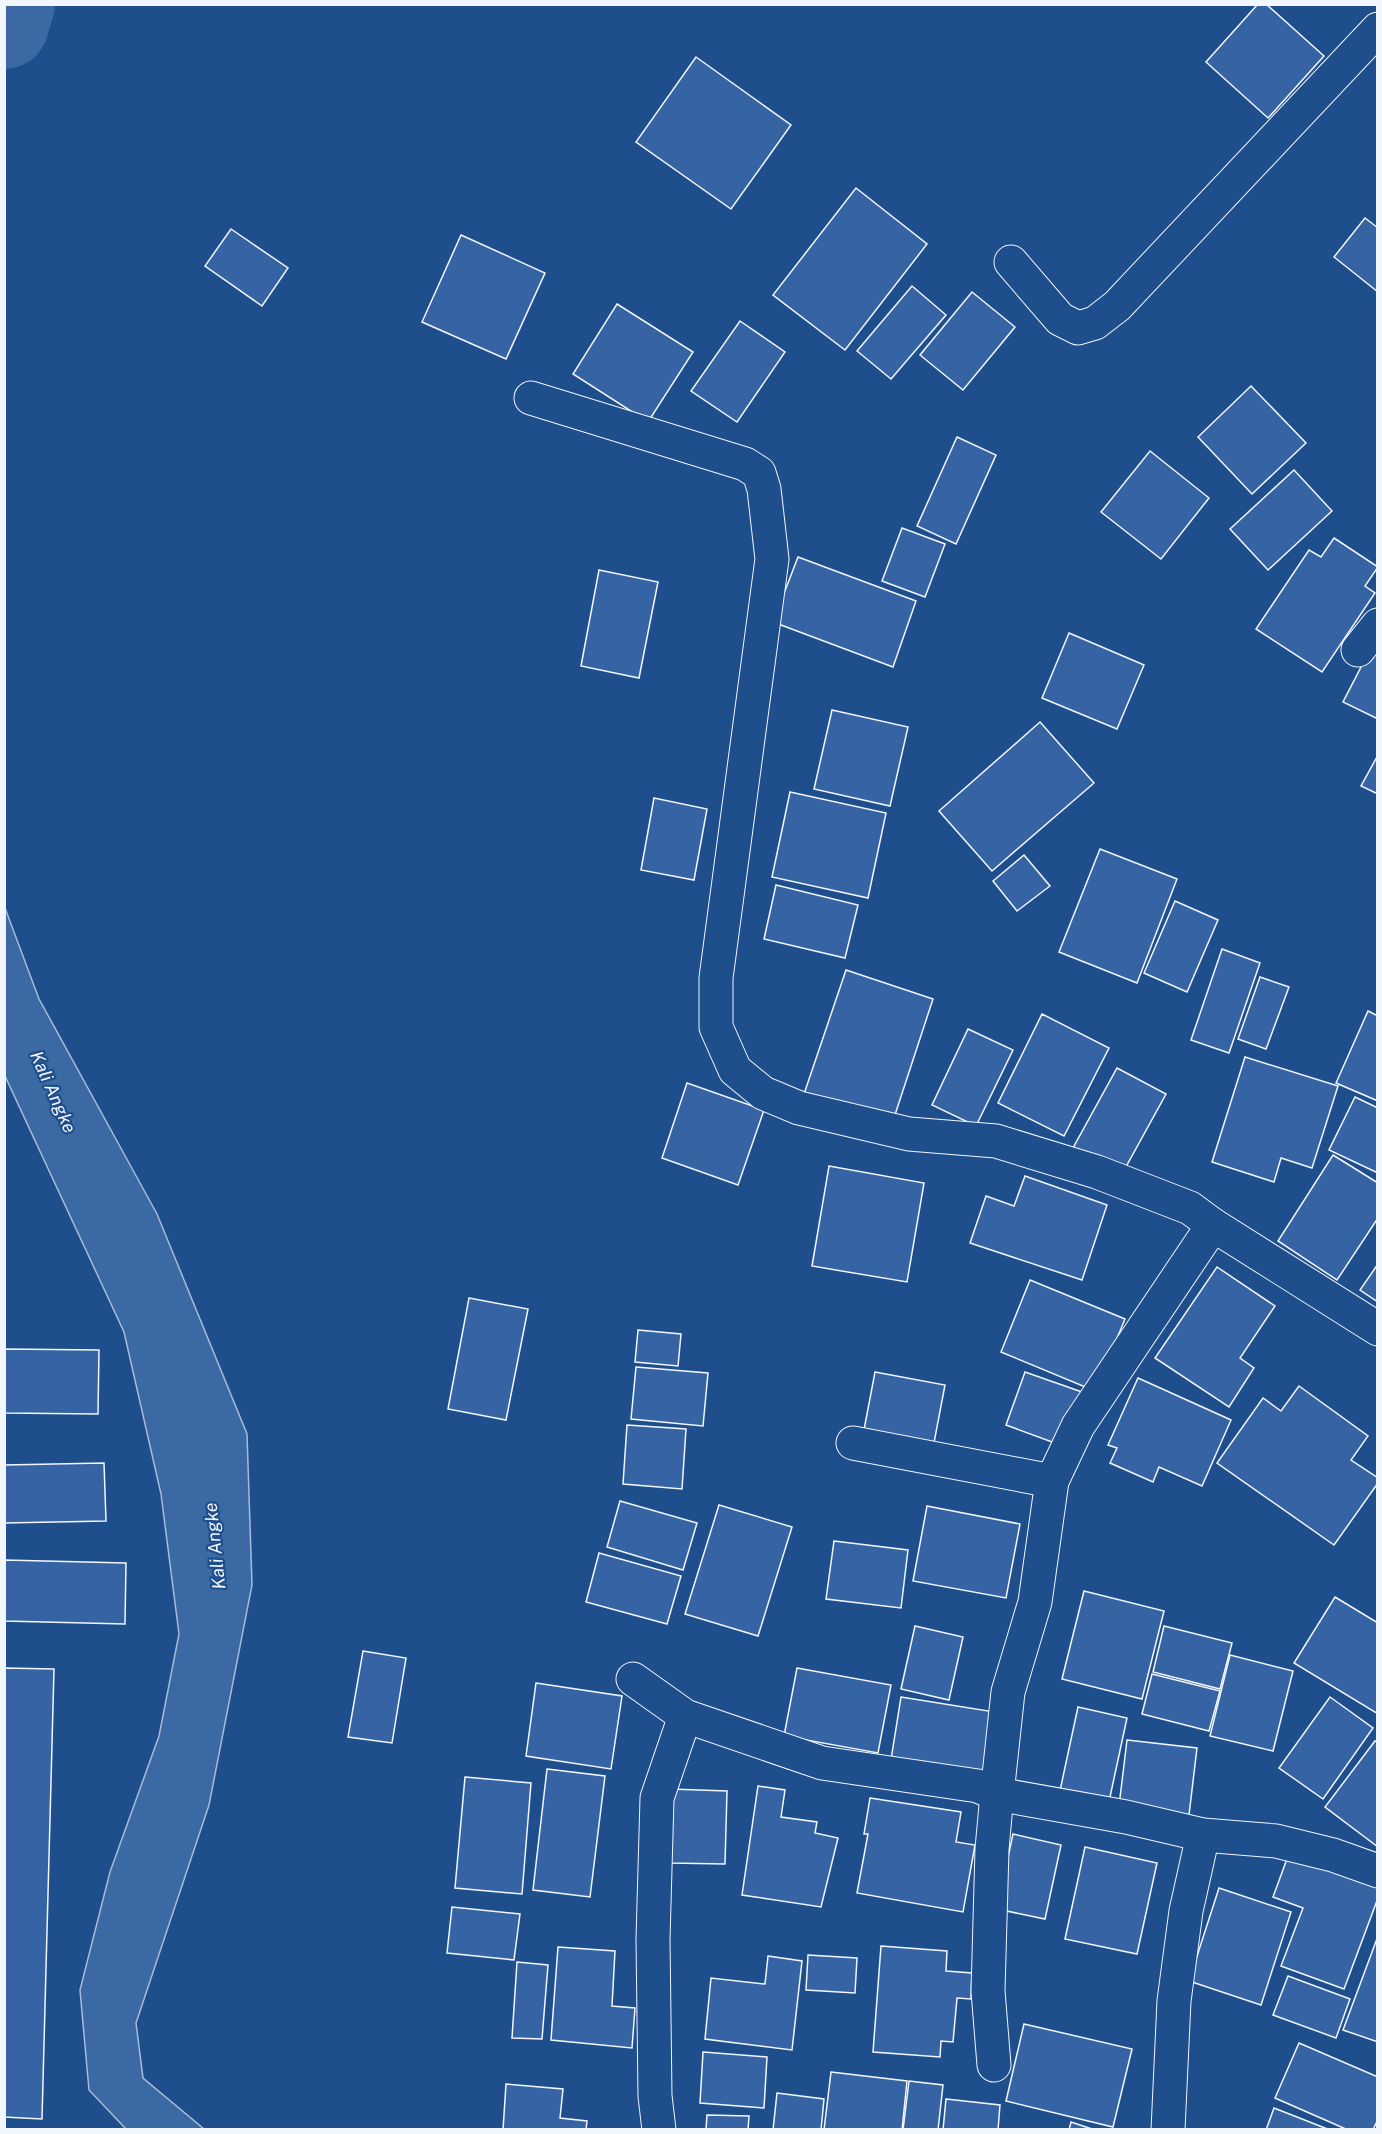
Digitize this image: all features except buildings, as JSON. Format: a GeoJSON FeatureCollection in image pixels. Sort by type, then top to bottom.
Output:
{"type":"FeatureCollection","features":[{"type":"Feature","properties":{"kind":"street"},"geometry":{"type":"LineString","coordinates":[[1011,261],[1060,319],[1078,328],[1095,323],[1117,306],[1377,30]]}},
{"type":"Feature","properties":{"kind":"street"},"geometry":{"type":"LineString","coordinates":[[531,398],[745,464],[759,473],[764,489],[772,559],[716,978],[716,1027],[735,1070],[763,1093],[799,1108],[909,1134],[996,1141],[1097,1172],[1190,1208],[1377,1329]]}},
{"type":"Feature","properties":{"kind":"street"},"geometry":{"type":"LineString","coordinates":[[1358,650],[1377,625]]}},
{"type":"Feature","properties":{"kind":"street"},"geometry":{"type":"LineString","coordinates":[[994,2065],[988,1991],[992,1849],[997,1794],[1008,1692],[1035,1602],[1052,1480],[1078,1426],[1213,1225]]}},
{"type":"Feature","properties":{"kind":"street"},"geometry":{"type":"LineString","coordinates":[[853,1443],[1052,1480]]}},
{"type":"Feature","properties":{"kind":"street"},"geometry":{"type":"LineString","coordinates":[[633,1679],[685,1716],[822,1763],[978,1786],[997,1794],[1126,1817],[1203,1835],[1276,1841],[1334,1855],[1377,1871]]}},
{"type":"Feature","properties":{"kind":"street"},"geometry":{"type":"LineString","coordinates":[[659,2130],[655,2096],[653,1939],[657,1798],[685,1716]]}},
{"type":"Feature","properties":{"kind":"street"},"geometry":{"type":"LineString","coordinates":[[1168,2130],[1174,2001],[1186,1911],[1203,1835]]}},
{"type":"Feature","properties":{"kind":"water","name":"Kali Angke"},"geometry":{"type":"Polygon","coordinates":[[[5,908],[39,999],[157,1214],[247,1434],[252,1585],[209,1805],[136,2023],[143,2078],[204,2129],[126,2129],[89,2090],[80,1990],[110,1872],[159,1736],[179,1634],[161,1494],[124,1332],[5,1076],[5,908]]]}},
{"type":"Feature","properties":{"kind":"waterway"},"geometry":{"type":"LineString","coordinates":[[4,24],[10,4]]}}]}
